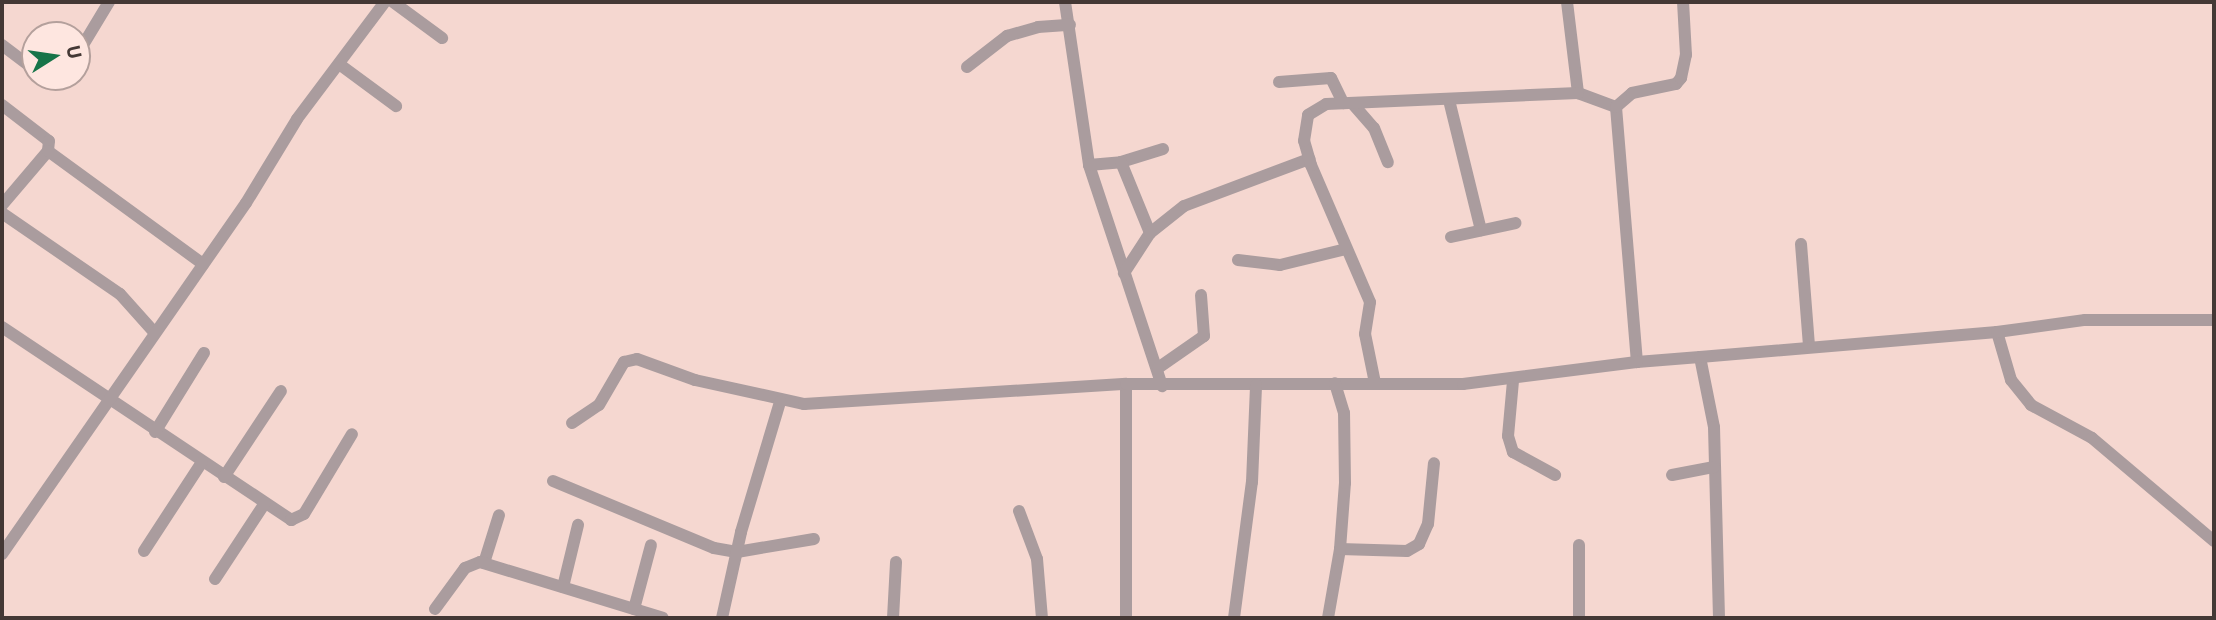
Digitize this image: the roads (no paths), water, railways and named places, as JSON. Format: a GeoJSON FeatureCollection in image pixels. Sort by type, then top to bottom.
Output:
{"type":"FeatureCollection","features":[{"type":"Feature","properties":{"kind":"street"},"geometry":{"type":"LineString","coordinates":[[91,32],[109,2]]}},
{"type":"Feature","properties":{"kind":"street"},"geometry":{"type":"LineString","coordinates":[[2,554],[106,400],[203,264],[297,119],[385,2]]}},
{"type":"Feature","properties":{"kind":"street"},"geometry":{"type":"LineString","coordinates":[[393,2],[442,38]]}},
{"type":"Feature","properties":{"kind":"street"},"geometry":{"type":"LineString","coordinates":[[1065,2],[1089,165],[1162,386]]}},
{"type":"Feature","properties":{"kind":"street"},"geometry":{"type":"LineString","coordinates":[[1567,2],[1578,93]]}},
{"type":"Feature","properties":{"kind":"street"},"geometry":{"type":"LineString","coordinates":[[1616,107],[1632,93],[1676,84],[1681,78],[1686,55],[1683,2]]}},
{"type":"Feature","properties":{"kind":"street"},"geometry":{"type":"LineString","coordinates":[[967,67],[1007,36],[1038,27],[1070,25]]}},
{"type":"Feature","properties":{"kind":"street"},"geometry":{"type":"LineString","coordinates":[[2,45],[21,59]]}},
{"type":"Feature","properties":{"kind":"street"},"geometry":{"type":"LineString","coordinates":[[339,64],[396,106]]}},
{"type":"Feature","properties":{"kind":"street"},"geometry":{"type":"LineString","coordinates":[[1279,82],[1331,78],[1348,103],[1374,128],[1388,162]]}},
{"type":"Feature","properties":{"kind":"street"},"geometry":{"type":"LineString","coordinates":[[1375,383],[1365,334],[1370,302],[1309,159],[1304,141],[1308,115],[1326,104],[1578,93],[1616,107]]}},
{"type":"Feature","properties":{"kind":"street"},"geometry":{"type":"LineString","coordinates":[[1449,100],[1481,230]]}},
{"type":"Feature","properties":{"kind":"street"},"geometry":{"type":"LineString","coordinates":[[2,104],[47,136],[48,151],[2,205]]}},
{"type":"Feature","properties":{"kind":"street"},"geometry":{"type":"LineString","coordinates":[[1616,107],[1637,362]]}},
{"type":"Feature","properties":{"kind":"street"},"geometry":{"type":"LineString","coordinates":[[1089,165],[1121,162],[1163,149]]}},
{"type":"Feature","properties":{"kind":"street"},"geometry":{"type":"LineString","coordinates":[[48,151],[203,264]]}},
{"type":"Feature","properties":{"kind":"street"},"geometry":{"type":"LineString","coordinates":[[1124,273],[1150,233],[1184,206],[1309,159]]}},
{"type":"Feature","properties":{"kind":"street"},"geometry":{"type":"LineString","coordinates":[[1121,162],[1150,233]]}},
{"type":"Feature","properties":{"kind":"street"},"geometry":{"type":"LineString","coordinates":[[2,214],[120,294],[154,332]]}},
{"type":"Feature","properties":{"kind":"street"},"geometry":{"type":"LineString","coordinates":[[1451,237],[1516,223]]}},
{"type":"Feature","properties":{"kind":"street"},"geometry":{"type":"LineString","coordinates":[[1801,244],[1809,346]]}},
{"type":"Feature","properties":{"kind":"street"},"geometry":{"type":"LineString","coordinates":[[1238,260],[1280,265],[1346,249]]}},
{"type":"Feature","properties":{"kind":"street"},"geometry":{"type":"LineString","coordinates":[[1158,369],[1204,336],[1201,295]]}},
{"type":"Feature","properties":{"kind":"street"},"geometry":{"type":"LineString","coordinates":[[572,423],[599,404],[630,360],[780,402],[804,404],[1126,384],[1162,386],[1513,381],[1637,362],[1997,332],[2085,320],[2214,320]]}},
{"type":"Feature","properties":{"kind":"street"},"geometry":{"type":"LineString","coordinates":[[2,327],[106,400],[291,520],[303,514],[352,434]]}},
{"type":"Feature","properties":{"kind":"street"},"geometry":{"type":"LineString","coordinates":[[1997,332],[2011,380],[2031,405],[2092,438],[2214,541]]}},
{"type":"Feature","properties":{"kind":"street"},"geometry":{"type":"LineString","coordinates":[[155,432],[204,353]]}},
{"type":"Feature","properties":{"kind":"street"},"geometry":{"type":"LineString","coordinates":[[1700,357],[1714,426],[1718,618],[1704,618]]}},
{"type":"Feature","properties":{"kind":"street"},"geometry":{"type":"LineString","coordinates":[[1513,381],[1508,436],[1513,452],[1555,475]]}},
{"type":"Feature","properties":{"kind":"street"},"geometry":{"type":"LineString","coordinates":[[1328,618],[1340,549],[1346,442],[1335,383]]}},
{"type":"Feature","properties":{"kind":"street"},"geometry":{"type":"LineString","coordinates":[[1126,384],[1126,618]]}},
{"type":"Feature","properties":{"kind":"street"},"geometry":{"type":"LineString","coordinates":[[1234,618],[1252,482],[1256,385]]}},
{"type":"Feature","properties":{"kind":"street"},"geometry":{"type":"LineString","coordinates":[[225,477],[281,391]]}},
{"type":"Feature","properties":{"kind":"street"},"geometry":{"type":"LineString","coordinates":[[722,618],[737,552],[780,402]]}},
{"type":"Feature","properties":{"kind":"street"},"geometry":{"type":"LineString","coordinates":[[144,551],[202,462]]}},
{"type":"Feature","properties":{"kind":"street"},"geometry":{"type":"LineString","coordinates":[[1340,549],[1407,551],[1419,544],[1427,524],[1434,463]]}},
{"type":"Feature","properties":{"kind":"street"},"geometry":{"type":"LineString","coordinates":[[1672,475],[1714,467]]}},
{"type":"Feature","properties":{"kind":"street"},"geometry":{"type":"LineString","coordinates":[[554,481],[659,528],[737,552],[814,539]]}},
{"type":"Feature","properties":{"kind":"street"},"geometry":{"type":"LineString","coordinates":[[215,579],[265,503]]}},
{"type":"Feature","properties":{"kind":"street"},"geometry":{"type":"LineString","coordinates":[[1019,511],[1037,559],[1042,618]]}},
{"type":"Feature","properties":{"kind":"street"},"geometry":{"type":"LineString","coordinates":[[484,564],[499,515]]}},
{"type":"Feature","properties":{"kind":"street"},"geometry":{"type":"LineString","coordinates":[[563,587],[578,525]]}},
{"type":"Feature","properties":{"kind":"street"},"geometry":{"type":"LineString","coordinates":[[634,609],[651,545]]}},
{"type":"Feature","properties":{"kind":"street"},"geometry":{"type":"LineString","coordinates":[[1579,545],[1579,618]]}},
{"type":"Feature","properties":{"kind":"street"},"geometry":{"type":"LineString","coordinates":[[893,618],[896,562]]}},
{"type":"Feature","properties":{"kind":"street"},"geometry":{"type":"LineString","coordinates":[[435,609],[466,568],[484,564],[663,618]]}}]}
